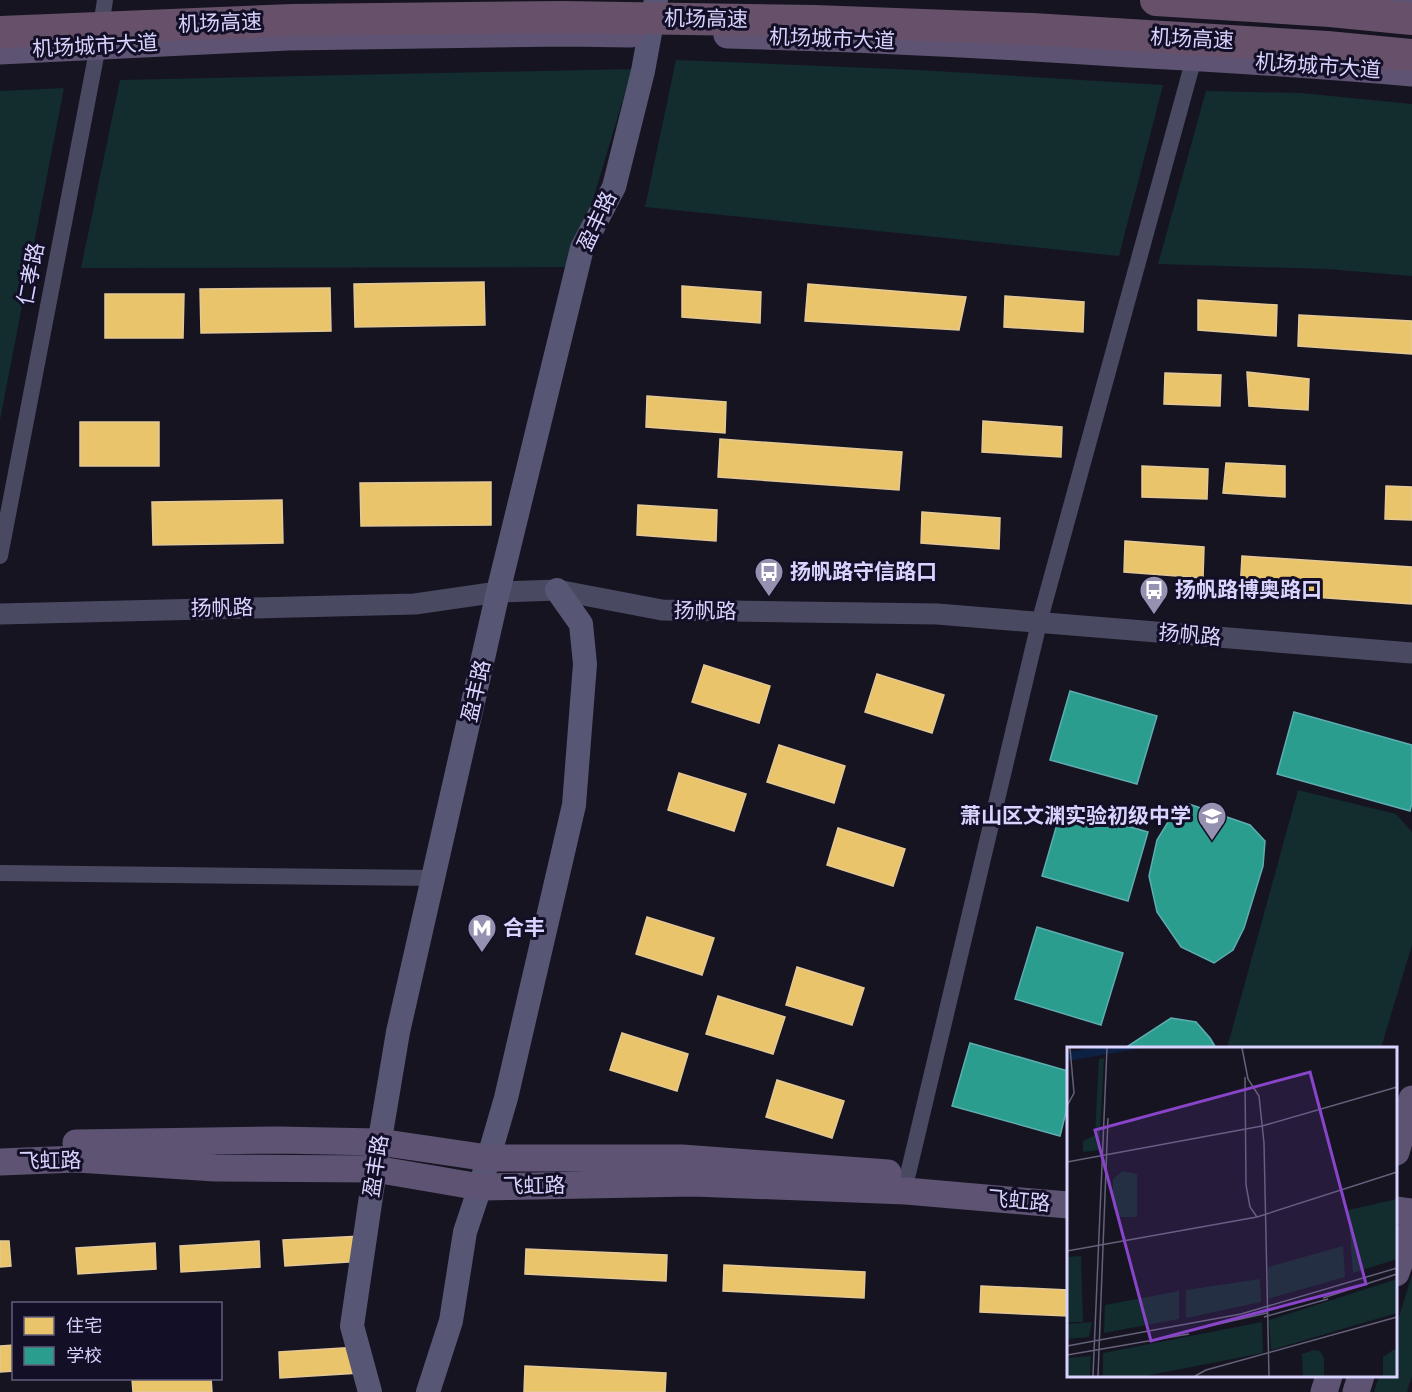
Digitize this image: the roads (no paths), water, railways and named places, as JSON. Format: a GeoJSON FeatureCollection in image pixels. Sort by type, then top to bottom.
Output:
{"type":"FeatureCollection","features":[{"type":"Feature","properties":{"kind":"highway","name":"机场高速"},"geometry":{"type":"LineString","coordinates":[[1156,0],[1330,11],[1412,19]]}},
{"type":"Feature","properties":{"kind":"highway","name":"机场高速"},"geometry":{"type":"LineString","coordinates":[[0,32],[293,20],[563,17],[815,21],[1032,29],[1328,47],[1412,55]]}},
{"type":"Feature","properties":{"kind":"main road","name":"盈丰路"},"geometry":{"type":"LineString","coordinates":[[656,0],[662,34]]}},
{"type":"Feature","properties":{"kind":"main road","name":"盈丰路"},"geometry":{"type":"LineString","coordinates":[[370,1392],[352,1326],[398,1032],[498,592],[582,248],[614,187],[643,70],[682,0]]}},
{"type":"Feature","properties":{"kind":"main road"},"geometry":{"type":"LineString","coordinates":[[1393,0],[1412,2]]}},
{"type":"Feature","properties":{"kind":"main road","name":"机场城市大道"},"geometry":{"type":"LineString","coordinates":[[0,51],[288,37],[662,34],[818,37],[1049,48],[1412,73]]}},
{"type":"Feature","properties":{"kind":"main road"},"geometry":{"type":"LineString","coordinates":[[428,1392],[451,1321],[465,1232],[506,1098],[574,805],[585,664],[581,624],[558,590]]}},
{"type":"Feature","properties":{"kind":"main road"},"geometry":{"type":"LineString","coordinates":[[1397,1146],[1412,1099]]}},
{"type":"Feature","properties":{"kind":"main road","name":"飞虹路"},"geometry":{"type":"LineString","coordinates":[[0,1144],[278,1140],[379,1142],[488,1158],[682,1158],[1067,1187]]}},
{"type":"Feature","properties":{"kind":"main road","name":"飞虹路"},"geometry":{"type":"LineString","coordinates":[[0,1162],[77,1160],[215,1168],[375,1169],[480,1187],[693,1183],[906,1191],[1067,1205]]}},
{"type":"Feature","properties":{"kind":"main road"},"geometry":{"type":"LineString","coordinates":[[1397,1213],[1408,1228],[1397,1266]]}},
{"type":"Feature","properties":{"kind":"main road"},"geometry":{"type":"LineString","coordinates":[[1324,1392],[1329,1377]]}},
{"type":"Feature","properties":{"kind":"main road"},"geometry":{"type":"LineString","coordinates":[[1356,1392],[1361,1377]]}},
{"type":"Feature","properties":{"kind":"street","name":"仁孝路"},"geometry":{"type":"LineString","coordinates":[[0,556],[105,0]]}},
{"type":"Feature","properties":{"kind":"street"},"geometry":{"type":"LineString","coordinates":[[908,1174],[1039,622],[1194,58]]}},
{"type":"Feature","properties":{"kind":"street","name":"扬帆路"},"geometry":{"type":"LineString","coordinates":[[0,614],[415,604],[498,592],[558,590],[662,610],[937,614],[1412,653]]}},
{"type":"Feature","properties":{"kind":"street"},"geometry":{"type":"LineString","coordinates":[[0,873],[433,878]]}},
{"type":"Feature","properties":{"kind":"place","name":"扬帆路守信路口"},"geometry":{"type":"Point","coordinates":[769,598]}},
{"type":"Feature","properties":{"kind":"place","name":"扬帆路博奥路口"},"geometry":{"type":"Point","coordinates":[1154,616]}},
{"type":"Feature","properties":{"kind":"place","name":"萧山区文渊实验初级中学"},"geometry":{"type":"Point","coordinates":[1212,842]}},
{"type":"Feature","properties":{"kind":"place","name":"合丰"},"geometry":{"type":"Point","coordinates":[482,954]}}]}
